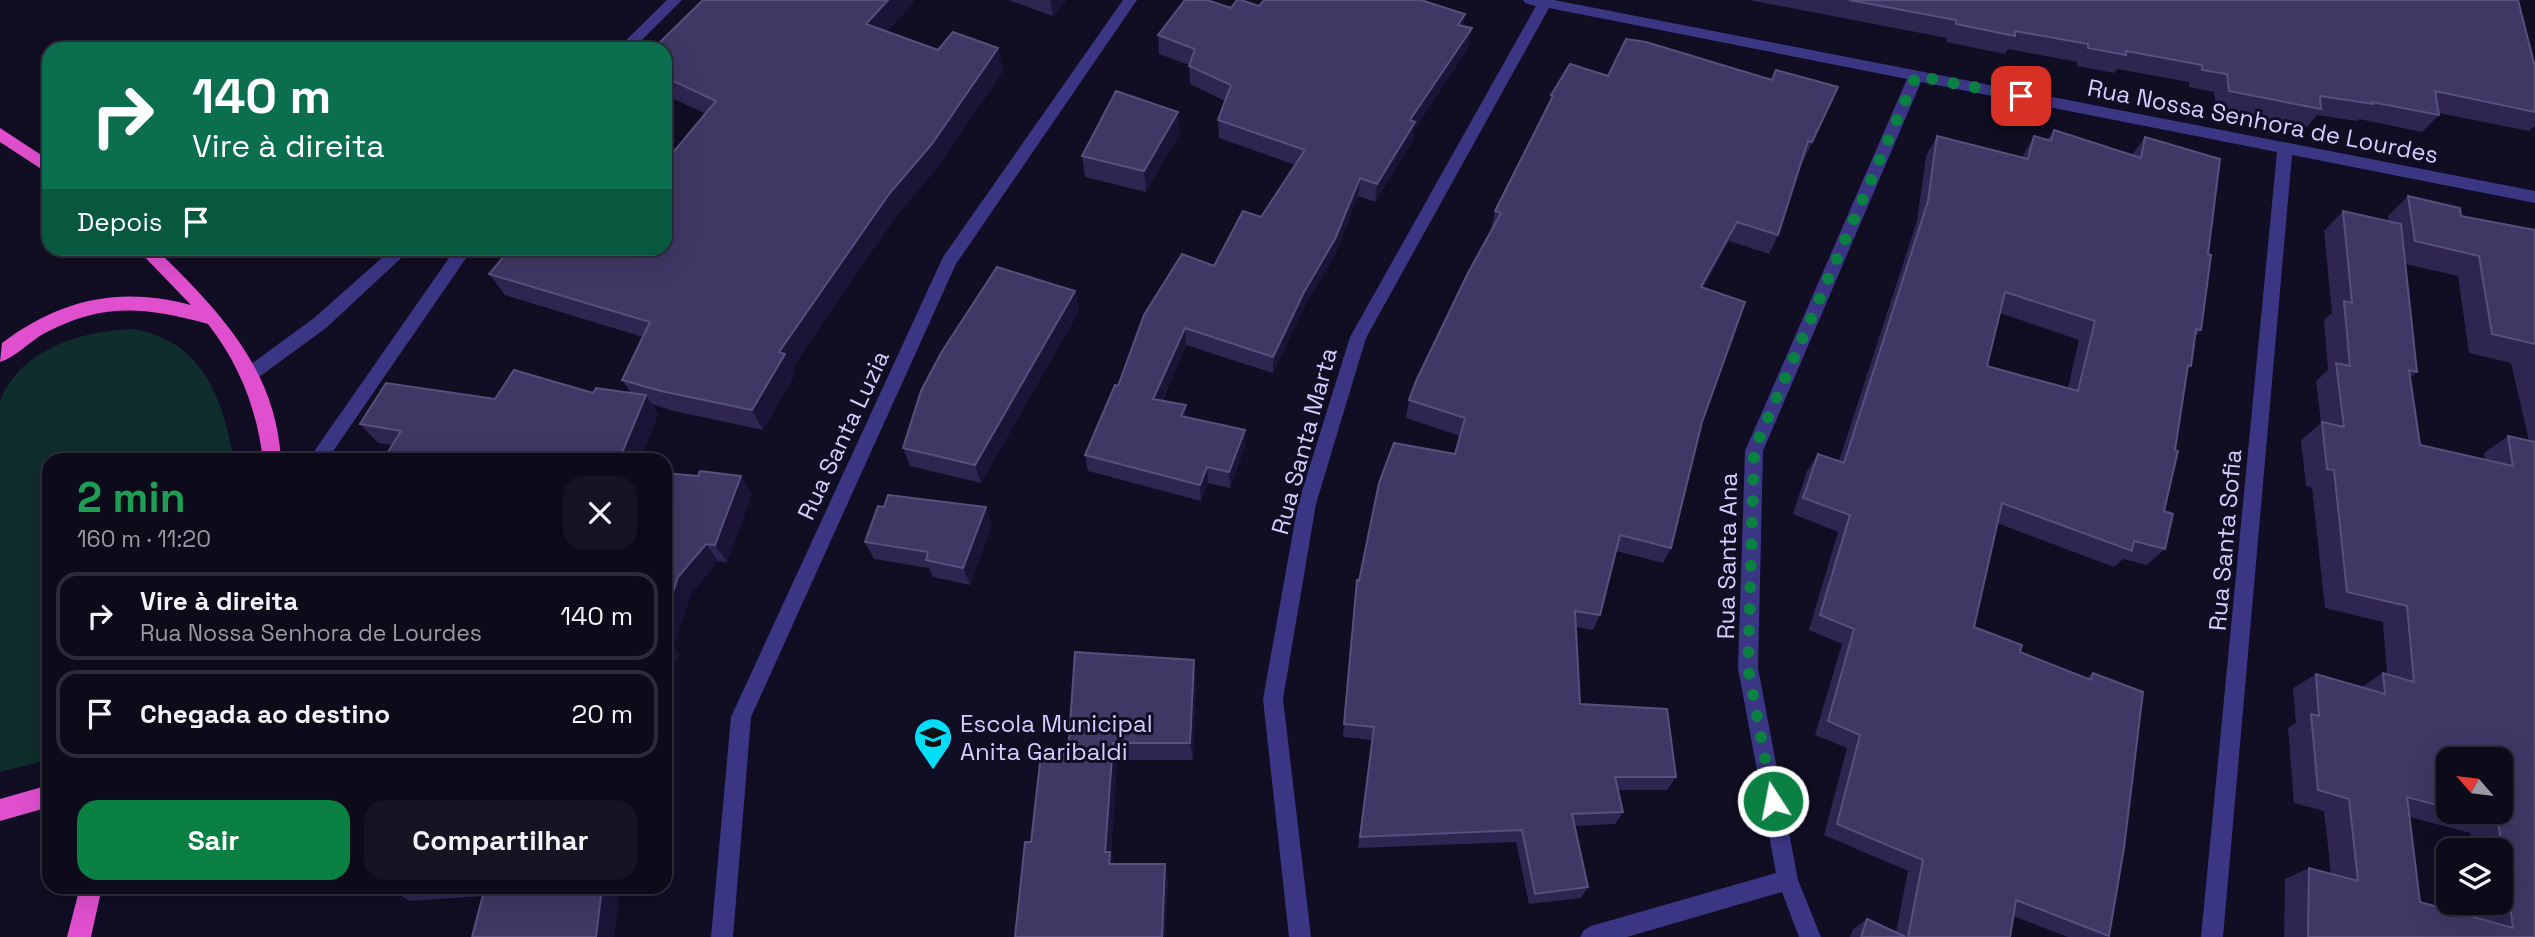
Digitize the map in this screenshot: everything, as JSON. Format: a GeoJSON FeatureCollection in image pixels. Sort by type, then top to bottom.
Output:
{"type":"FeatureCollection","features":[{"type":"Feature","properties":{"kind":"highway"},"geometry":{"type":"LineString","coordinates":[[0,134],[42,163]]}},
{"type":"Feature","properties":{"kind":"highway"},"geometry":{"type":"LineString","coordinates":[[152,256],[215,320],[250,375],[267,422],[271,453]]}},
{"type":"Feature","properties":{"kind":"highway"},"geometry":{"type":"LineString","coordinates":[[0,355],[63,316],[103,304],[140,301],[215,320]]}},
{"type":"Feature","properties":{"kind":"highway"},"geometry":{"type":"LineString","coordinates":[[0,810],[42,798]]}},
{"type":"Feature","properties":{"kind":"highway"},"geometry":{"type":"LineString","coordinates":[[79,937],[88,894]]}},
{"type":"Feature","properties":{"kind":"street"},"geometry":{"type":"LineString","coordinates":[[631,42],[675,0]]}},
{"type":"Feature","properties":{"kind":"street","name":"Rua Santa Luzia"},"geometry":{"type":"LineString","coordinates":[[722,937],[741,717],[949,261],[1130,0]]}},
{"type":"Feature","properties":{"kind":"street","name":"Rua Nossa Senhora de Lourdes"},"geometry":{"type":"LineString","coordinates":[[1537,1],[2535,197]]}},
{"type":"Feature","properties":{"kind":"street","name":"Rua Santa Marta"},"geometry":{"type":"LineString","coordinates":[[1300,937],[1273,699],[1307,504],[1358,337],[1537,1]]}},
{"type":"Feature","properties":{"kind":"street","name":"Rua Santa Ana"},"geometry":{"type":"LineString","coordinates":[[1810,937],[1788,880],[1748,668],[1754,450],[1916,76]]}},
{"type":"Feature","properties":{"kind":"street","name":"Rua Santa Sofia"},"geometry":{"type":"LineString","coordinates":[[2213,937],[2285,148]]}},
{"type":"Feature","properties":{"kind":"street"},"geometry":{"type":"LineString","coordinates":[[250,375],[320,323],[395,256]]}},
{"type":"Feature","properties":{"kind":"street"},"geometry":{"type":"LineString","coordinates":[[322,453],[459,256]]}},
{"type":"Feature","properties":{"kind":"street"},"geometry":{"type":"LineString","coordinates":[[1591,937],[1788,880]]}},
{"type":"Feature","properties":{"kind":"green space"},"geometry":{"type":"Polygon","coordinates":[[[132,329],[156,335],[193,359],[216,395],[232,453],[42,453],[42,760],[0,772],[0,401],[22,368],[37,356],[73,339],[132,329]]]}},
{"type":"Feature","properties":{"kind":"building"},"geometry":{"type":"Polygon","coordinates":[[[703,0],[888,0],[866,24],[938,50],[953,32],[998,48],[932,144],[889,194],[779,352],[785,354],[752,410],[622,380],[650,322],[489,274],[504,256],[672,256],[672,154],[716,101],[672,80],[672,42],[660,42],[703,0]]]}},
{"type":"Feature","properties":{"kind":"building"},"geometry":{"type":"Polygon","coordinates":[[[1185,0],[1207,0],[1231,8],[1237,0],[1259,6],[1264,0],[1421,0],[1465,14],[1458,25],[1472,28],[1410,120],[1415,122],[1377,184],[1360,178],[1335,239],[1304,292],[1273,357],[1185,328],[1153,399],[1186,405],[1181,416],[1245,430],[1229,472],[1207,467],[1200,485],[1085,455],[1115,385],[1118,386],[1144,315],[1182,254],[1214,266],[1243,211],[1261,217],[1305,150],[1218,120],[1231,85],[1189,66],[1195,49],[1158,35],[1185,0]]]}},
{"type":"Feature","properties":{"kind":"building"},"geometry":{"type":"Polygon","coordinates":[[[1849,0],[2518,0],[2535,67],[2535,112],[2435,91],[2439,115],[2372,102],[2373,104],[2320,96],[2321,109],[2229,91],[2227,74],[2202,70],[2202,65],[2126,51],[2126,55],[2088,48],[2088,44],[2015,31],[2015,36],[1956,24],[1956,20],[1849,0]]]}},
{"type":"Feature","properties":{"kind":"building"},"geometry":{"type":"Polygon","coordinates":[[[1626,39],[1646,42],[1772,80],[1776,70],[1838,87],[1812,142],[1808,141],[1778,235],[1737,222],[1701,287],[1745,302],[1702,422],[1671,548],[1620,535],[1600,615],[1575,611],[1580,704],[1667,709],[1676,777],[1615,777],[1623,812],[1572,814],[1588,887],[1535,894],[1522,830],[1360,837],[1374,727],[1344,724],[1357,580],[1359,581],[1379,483],[1394,443],[1455,454],[1465,418],[1409,400],[1468,273],[1501,213],[1495,211],[1553,96],[1551,95],[1570,64],[1608,76],[1626,39]]]}},
{"type":"Feature","properties":{"kind":"building"},"geometry":{"type":"Polygon","coordinates":[[[1116,91],[1178,112],[1144,171],[1082,156],[1116,91]]]}},
{"type":"Feature","properties":{"kind":"building"},"geometry":{"type":"Polygon","coordinates":[[[2054,130],[2141,158],[2145,137],[2220,159],[2201,330],[2196,329],[2191,366],[2188,365],[2175,450],[2178,451],[2164,511],[2173,514],[2165,549],[2134,541],[2132,551],[2002,503],[1974,627],[2022,645],[2020,652],[2091,680],[2093,673],[2143,692],[2124,848],[2109,936],[2016,900],[2010,937],[1908,937],[1923,860],[1837,824],[1860,735],[1828,721],[1854,629],[1820,615],[1850,515],[1803,498],[1818,454],[1844,463],[1928,201],[1937,136],[2028,159],[2034,136],[2051,141],[2054,130]],[[2005,292],[1987,366],[2078,391],[2095,321],[2005,292]]]}},
{"type":"Feature","properties":{"kind":"building"},"geometry":{"type":"Polygon","coordinates":[[[2408,196],[2460,208],[2461,216],[2535,230],[2535,344],[2492,334],[2479,256],[2415,241],[2408,196]]]}},
{"type":"Feature","properties":{"kind":"building"},"geometry":{"type":"Polygon","coordinates":[[[2343,211],[2401,224],[2417,372],[2409,370],[2420,445],[2513,466],[2508,436],[2535,442],[2535,937],[2308,937],[2309,868],[2358,881],[2349,799],[2318,790],[2311,714],[2319,716],[2316,674],[2385,694],[2383,673],[2414,682],[2407,606],[2347,592],[2334,470],[2327,469],[2322,422],[2344,427],[2336,363],[2350,366],[2344,301],[2352,303],[2343,211]],[[2436,747],[2436,805],[2407,797],[2420,902],[2436,906],[2436,915],[2466,915],[2513,928],[2513,838],[2500,838],[2498,824],[2513,824],[2513,747],[2436,747]]]}},
{"type":"Feature","properties":{"kind":"building"},"geometry":{"type":"Polygon","coordinates":[[[997,267],[1075,291],[975,465],[903,448],[921,391],[941,353],[997,267]]]}},
{"type":"Feature","properties":{"kind":"building"},"geometry":{"type":"Polygon","coordinates":[[[514,370],[593,393],[596,388],[646,395],[622,453],[387,453],[401,431],[360,424],[386,383],[495,399],[514,370]]]}},
{"type":"Feature","properties":{"kind":"building"},"geometry":{"type":"Polygon","coordinates":[[[700,471],[741,476],[715,545],[706,544],[678,577],[672,595],[672,474],[698,476],[700,471]]]}},
{"type":"Feature","properties":{"kind":"building"},"geometry":{"type":"Polygon","coordinates":[[[888,495],[986,507],[963,568],[926,560],[928,552],[865,542],[878,506],[884,507],[888,495]]]}},
{"type":"Feature","properties":{"kind":"building"},"geometry":{"type":"Polygon","coordinates":[[[1075,652],[1194,660],[1190,743],[1113,743],[1105,852],[1110,852],[1109,864],[1165,864],[1162,937],[1015,937],[1025,842],[1031,842],[1041,754],[1068,754],[1075,652]]]}},
{"type":"Feature","properties":{"kind":"building"},"geometry":{"type":"Polygon","coordinates":[[[483,894],[601,894],[596,937],[472,937],[483,894]]]}},
{"type":"Feature","properties":{"kind":"building"},"geometry":{"type":"Polygon","coordinates":[[[1867,919],[1906,937],[1861,937],[1867,919]]]}},
{"type":"Feature","properties":{"kind":"place","name":"Escola Municipal Anita Garibaldi"},"geometry":{"type":"Point","coordinates":[933,771]}},
{"type":"Feature","properties":{"kind":"route"},"geometry":{"type":"LineString","coordinates":[[1773,801],[1748,668],[1754,450],[1916,76],[2021,96]]}}]}
